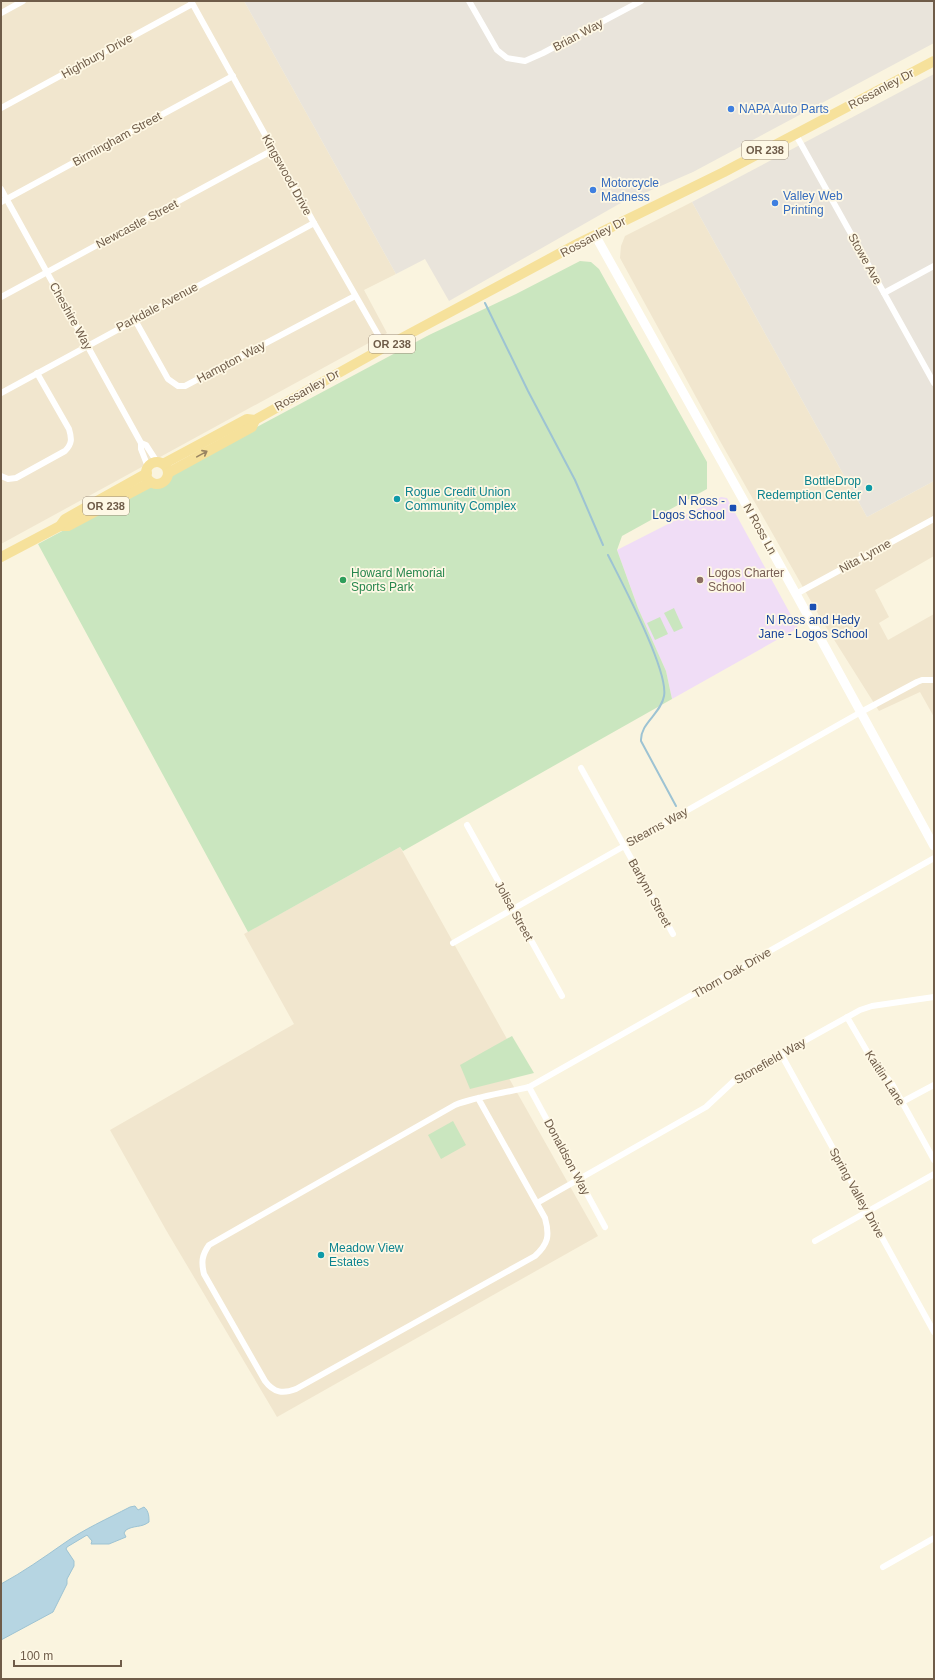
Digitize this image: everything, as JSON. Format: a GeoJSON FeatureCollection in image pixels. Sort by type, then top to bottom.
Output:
{"type":"FeatureCollection","features":[{"type":"Feature","properties":{"kind":"main road","name":"Rossanley Dr"},"geometry":{"type":"LineString","coordinates":[[156,470],[252,427],[255,420],[386,347],[594,235],[796,135],[934,61]]}},
{"type":"Feature","properties":{"kind":"main road","name":"N Ross Ln"},"geometry":{"type":"LineString","coordinates":[[594,235],[796,594],[934,846]]}},
{"type":"Feature","properties":{"kind":"main road","name":"OR 238"},"geometry":{"type":"LineString","coordinates":[[1,557],[60,526],[64,519],[156,470]]}},
{"type":"Feature","properties":{"kind":"street"},"geometry":{"type":"LineString","coordinates":[[1,13],[23,1]]}},
{"type":"Feature","properties":{"kind":"street","name":"Brian Way"},"geometry":{"type":"LineString","coordinates":[[469,1],[497,50],[507,58],[525,61],[530,60],[641,1]]}},
{"type":"Feature","properties":{"kind":"street","name":"Kingswood Drive"},"geometry":{"type":"LineString","coordinates":[[192,2],[355,296],[386,347]]}},
{"type":"Feature","properties":{"kind":"street","name":"Highbury Drive"},"geometry":{"type":"LineString","coordinates":[[1,108],[192,2]]}},
{"type":"Feature","properties":{"kind":"street","name":"Birmingham Street"},"geometry":{"type":"LineString","coordinates":[[4,201],[232,76]]}},
{"type":"Feature","properties":{"kind":"street","name":"Stowe Ave"},"geometry":{"type":"LineString","coordinates":[[796,135],[934,383]]}},
{"type":"Feature","properties":{"kind":"street","name":"Newcastle Street"},"geometry":{"type":"LineString","coordinates":[[1,297],[273,150]]}},
{"type":"Feature","properties":{"kind":"street","name":"Cheshire Way"},"geometry":{"type":"LineString","coordinates":[[1,189],[4,201],[47,272],[141,443],[141,448],[156,470]]}},
{"type":"Feature","properties":{"kind":"street","name":"Parkdale Avenue"},"geometry":{"type":"LineString","coordinates":[[1,393],[314,222]]}},
{"type":"Feature","properties":{"kind":"street"},"geometry":{"type":"LineString","coordinates":[[884,293],[934,266]]}},
{"type":"Feature","properties":{"kind":"street","name":"Hampton Way"},"geometry":{"type":"LineString","coordinates":[[135,320],[168,379],[178,386],[185,386],[355,296]]}},
{"type":"Feature","properties":{"kind":"street"},"geometry":{"type":"LineString","coordinates":[[1,476],[8,479],[16,478],[66,451],[71,446],[72,438],[69,429],[37,373]]}},
{"type":"Feature","properties":{"kind":"street","name":"Cheshire Way"},"geometry":{"type":"LineString","coordinates":[[141,443],[146,445],[156,470]]}},
{"type":"Feature","properties":{"kind":"street","name":"Nita Lynne"},"geometry":{"type":"LineString","coordinates":[[796,594],[934,519]]}},
{"type":"Feature","properties":{"kind":"street","name":"Stearns Way"},"geometry":{"type":"LineString","coordinates":[[453,943],[861,712],[917,682],[922,680],[934,680]]}},
{"type":"Feature","properties":{"kind":"street","name":"Barlynn Street"},"geometry":{"type":"LineString","coordinates":[[581,768],[673,934]]}},
{"type":"Feature","properties":{"kind":"street","name":"Jolisa Street"},"geometry":{"type":"LineString","coordinates":[[467,825],[562,996]]}},
{"type":"Feature","properties":{"kind":"street","name":"Thorn Oak Drive"},"geometry":{"type":"LineString","coordinates":[[478,1098],[545,1218],[548,1239],[544,1248],[535,1256],[296,1389],[287,1392],[278,1392],[270,1388],[264,1381],[204,1274],[201,1264],[203,1255],[209,1245],[455,1105],[478,1098],[530,1087],[934,858]]}},
{"type":"Feature","properties":{"kind":"street","name":"Stonefield Way"},"geometry":{"type":"LineString","coordinates":[[537,1203],[578,1178],[706,1107],[736,1079],[847,1017],[872,1006],[934,997]]}},
{"type":"Feature","properties":{"kind":"street","name":"Kaitlin Lane"},"geometry":{"type":"LineString","coordinates":[[847,1017],[875,1064],[891,1082],[934,1160]]}},
{"type":"Feature","properties":{"kind":"street","name":"Spring Valley Drive"},"geometry":{"type":"LineString","coordinates":[[781,1054],[934,1332]]}},
{"type":"Feature","properties":{"kind":"street"},"geometry":{"type":"LineString","coordinates":[[902,1102],[934,1085]]}},
{"type":"Feature","properties":{"kind":"street","name":"Donaldson Way"},"geometry":{"type":"LineString","coordinates":[[530,1087],[578,1178],[606,1227]]}},
{"type":"Feature","properties":{"kind":"street"},"geometry":{"type":"LineString","coordinates":[[815,1241],[934,1174]]}},
{"type":"Feature","properties":{"kind":"street"},"geometry":{"type":"LineString","coordinates":[[883,1567],[934,1538]]}},
{"type":"Feature","properties":{"kind":"shaded area"},"geometry":{"type":"Polygon","coordinates":[[[1,1],[244,1],[396,274],[364,290],[387,333],[1,544],[1,1]]]}},
{"type":"Feature","properties":{"kind":"shaded area"},"geometry":{"type":"Polygon","coordinates":[[[244,1],[934,1],[934,43],[693,172],[619,204],[449,301],[425,259],[396,274],[244,1]]]}},
{"type":"Feature","properties":{"kind":"shaded area"},"geometry":{"type":"Polygon","coordinates":[[[934,74],[934,481],[867,517],[692,202],[934,74]]]}},
{"type":"Feature","properties":{"kind":"shaded area"},"geometry":{"type":"Polygon","coordinates":[[[692,202],[867,517],[934,481],[934,556],[875,590],[889,617],[879,623],[888,640],[934,614],[934,717],[920,692],[879,711],[821,619],[720,441],[620,258],[621,246],[625,236],[692,202]]]}},
{"type":"Feature","properties":{"kind":"shaded area","name":"Logos Charter School"},"geometry":{"type":"Polygon","coordinates":[[[721,497],[727,498],[798,628],[672,699],[666,671],[638,608],[617,550],[721,497]]]}},
{"type":"Feature","properties":{"kind":"shaded area"},"geometry":{"type":"Polygon","coordinates":[[[400,847],[507,1039],[492,1048],[598,1236],[277,1417],[166,1230],[110,1130],[294,1024],[244,934],[400,847]]]}},
{"type":"Feature","properties":{"kind":"green space","name":"Howard Memorial Sports Park"},"geometry":{"type":"Polygon","coordinates":[[[580,261],[591,262],[599,269],[707,462],[707,489],[622,536],[617,550],[638,608],[666,671],[672,699],[403,851],[400,847],[248,932],[38,544],[429,335],[516,294],[580,261]]]}},
{"type":"Feature","properties":{"kind":"green space"},"geometry":{"type":"Polygon","coordinates":[[[674,608],[683,628],[674,632],[664,613],[674,608]]]}},
{"type":"Feature","properties":{"kind":"green space"},"geometry":{"type":"Polygon","coordinates":[[[660,617],[668,634],[655,640],[647,623],[660,617]]]}},
{"type":"Feature","properties":{"kind":"green space"},"geometry":{"type":"Polygon","coordinates":[[[512,1036],[534,1073],[470,1089],[460,1065],[512,1036]]]}},
{"type":"Feature","properties":{"kind":"green space"},"geometry":{"type":"Polygon","coordinates":[[[453,1121],[466,1145],[441,1159],[428,1135],[453,1121]]]}},
{"type":"Feature","properties":{"kind":"water"},"geometry":{"type":"Polygon","coordinates":[[[135,1506],[138,1510],[144,1507],[147,1510],[149,1522],[126,1530],[124,1533],[126,1537],[109,1544],[91,1544],[92,1541],[87,1535],[67,1547],[66,1549],[74,1561],[74,1566],[53,1612],[1,1640],[1,1584],[96,1524],[135,1506]]]}},
{"type":"Feature","properties":{"kind":"waterway"},"geometry":{"type":"LineString","coordinates":[[485,303],[528,391],[575,480],[603,545]]}},
{"type":"Feature","properties":{"kind":"waterway"},"geometry":{"type":"LineString","coordinates":[[608,555],[643,626],[652,647],[664,684],[664,696],[662,702],[644,729],[641,741],[676,806]]}},
{"type":"Feature","properties":{"kind":"place","name":"NAPA Auto Parts"},"geometry":{"type":"Point","coordinates":[731,109]}},
{"type":"Feature","properties":{"kind":"place","name":"Motorcycle Madness"},"geometry":{"type":"Point","coordinates":[593,190]}},
{"type":"Feature","properties":{"kind":"place","name":"Valley Web Printing"},"geometry":{"type":"Point","coordinates":[775,203]}},
{"type":"Feature","properties":{"kind":"place","name":"BottleDrop Redemption Center"},"geometry":{"type":"Point","coordinates":[869,488]}},
{"type":"Feature","properties":{"kind":"place","name":"Rogue Credit Union Community Complex"},"geometry":{"type":"Point","coordinates":[397,499]}},
{"type":"Feature","properties":{"kind":"place","name":"N Ross - Logos School"},"geometry":{"type":"Point","coordinates":[733,508]}},
{"type":"Feature","properties":{"kind":"place","name":"Howard Memorial Sports Park"},"geometry":{"type":"Point","coordinates":[343,580]}},
{"type":"Feature","properties":{"kind":"place","name":"Logos Charter School"},"geometry":{"type":"Point","coordinates":[700,580]}},
{"type":"Feature","properties":{"kind":"place","name":"N Ross and Hedy Jane - Logos School"},"geometry":{"type":"Point","coordinates":[813,607]}},
{"type":"Feature","properties":{"kind":"place","name":"Meadow View Estates"},"geometry":{"type":"Point","coordinates":[321,1255]}}]}
